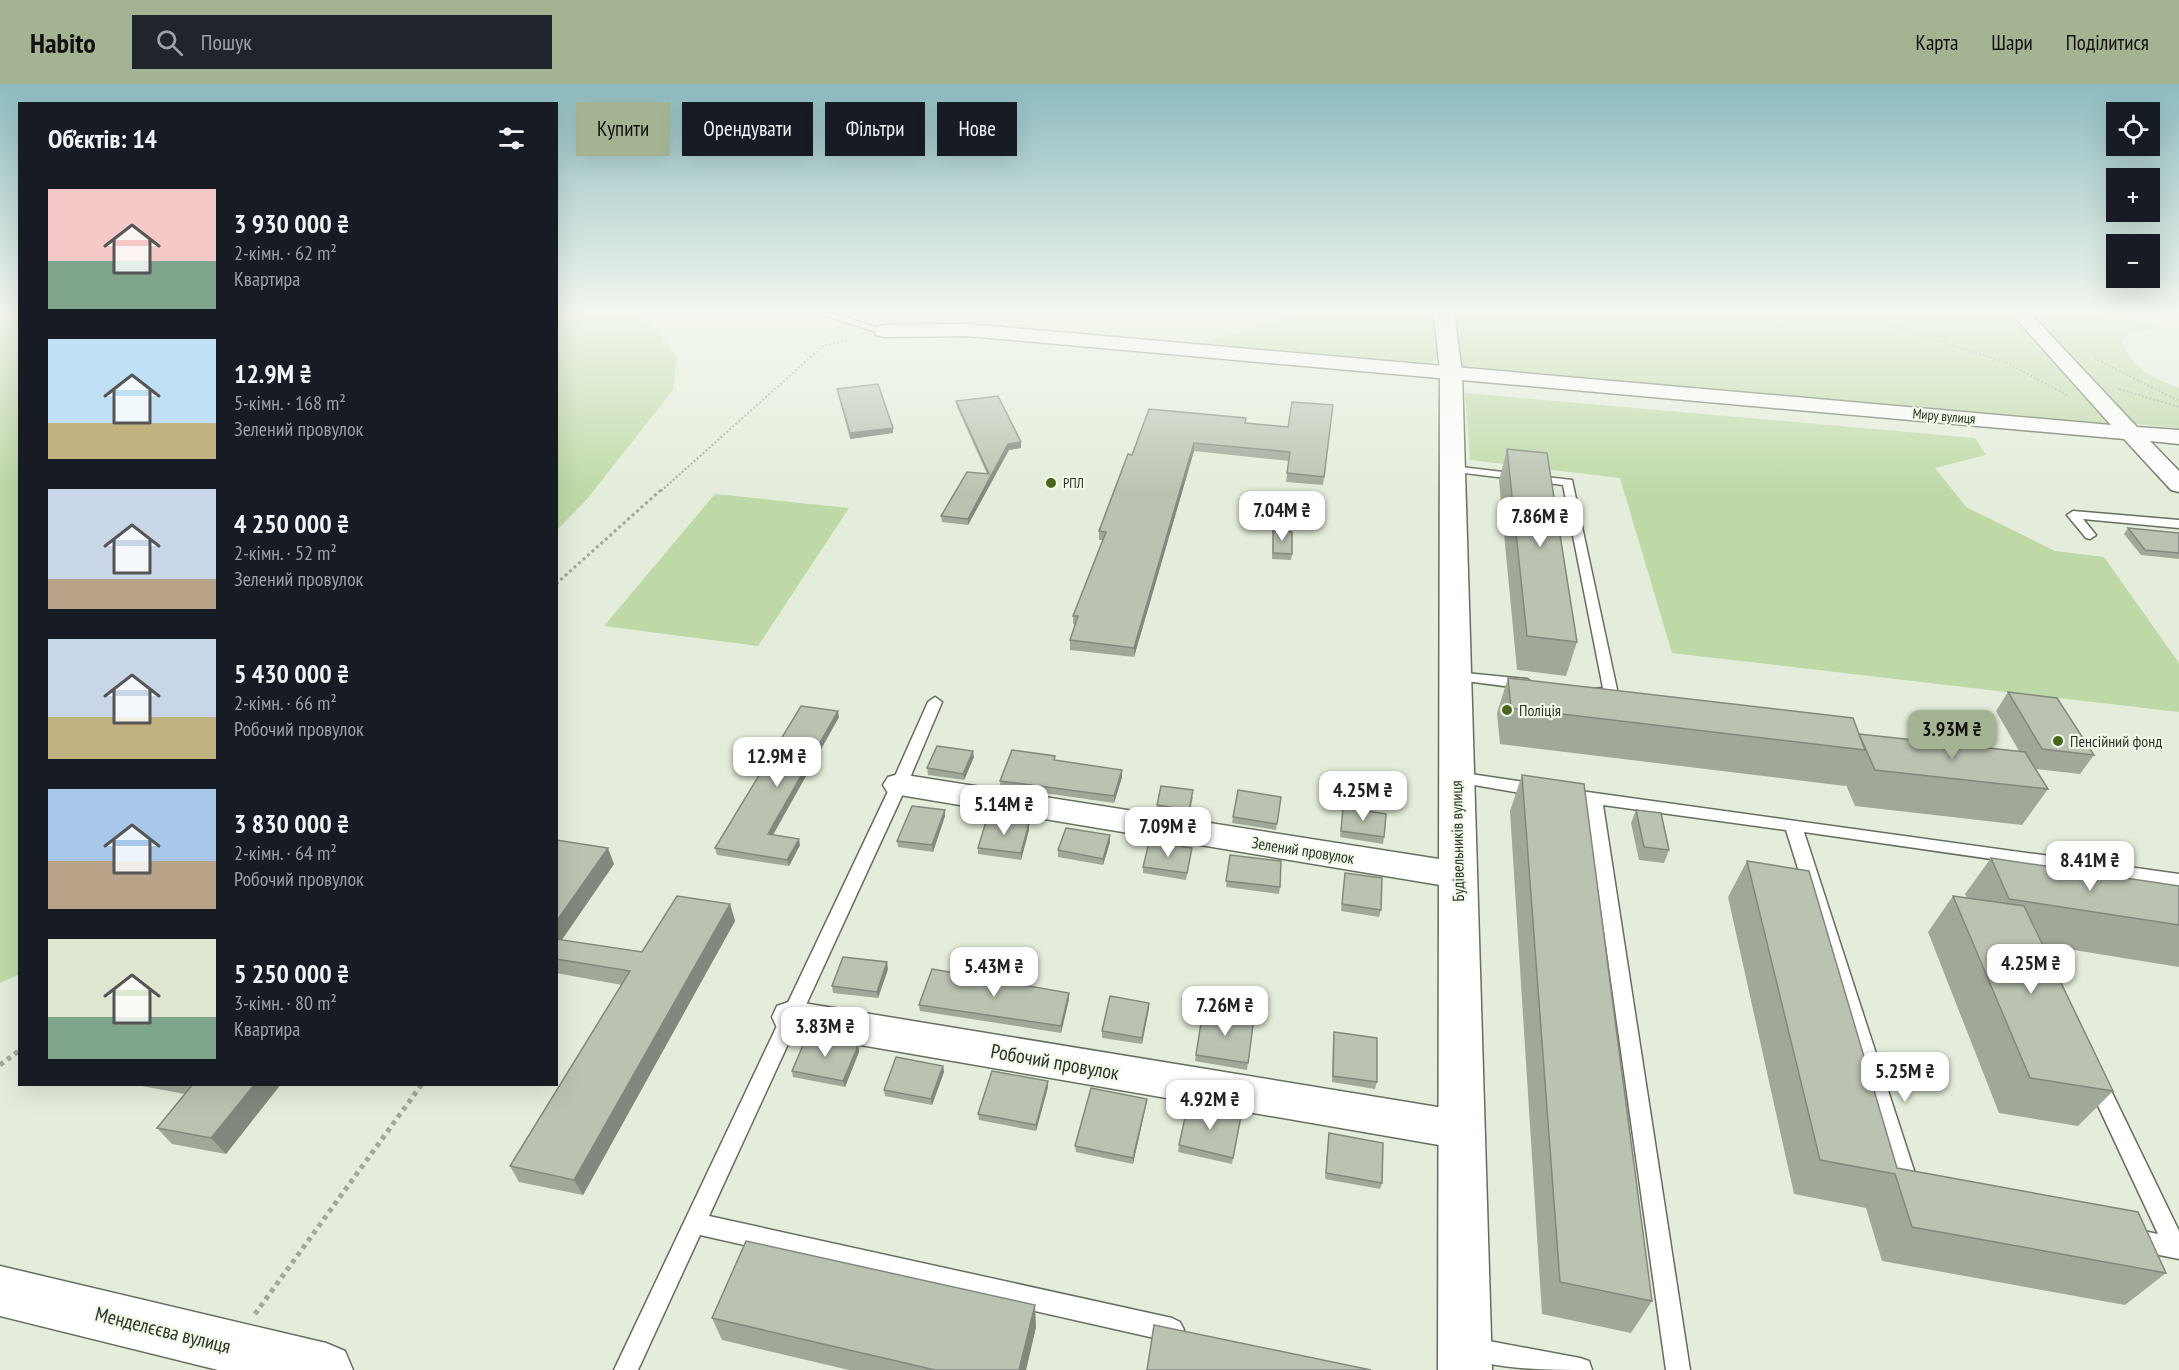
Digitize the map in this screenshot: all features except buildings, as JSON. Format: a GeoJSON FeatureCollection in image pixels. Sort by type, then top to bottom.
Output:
{"type":"FeatureCollection","features":[{"type":"Feature","properties":{"kind":"street","name":"Будівельників вулиця"},"geometry":{"type":"LineString","coordinates":[[1451,373],[1465,1359]]}},
{"type":"Feature","properties":{"kind":"street","name":"Миру вулиця"},"geometry":{"type":"LineString","coordinates":[[1462,373],[2179,437]]}},
{"type":"Feature","properties":{"kind":"street"},"geometry":{"type":"LineString","coordinates":[[2076,373],[2179,485]]}},
{"type":"Feature","properties":{"kind":"street","name":"Зелений провулок"},"geometry":{"type":"LineString","coordinates":[[899,785],[1458,875]]}},
{"type":"Feature","properties":{"kind":"street","name":"Робочий провулок"},"geometry":{"type":"LineString","coordinates":[[790,1017],[1462,1130]]}},
{"type":"Feature","properties":{"kind":"street","name":"Менделєєва вулиця"},"geometry":{"type":"LineString","coordinates":[[0,1291],[225,1354],[326,1370]]}},
{"type":"Feature","properties":{"kind":"lane"},"geometry":{"type":"LineString","coordinates":[[1452,469],[1568,482],[1611,694],[1577,690]]}},
{"type":"Feature","properties":{"kind":"lane"},"geometry":{"type":"LineString","coordinates":[[2090,535],[2073,515],[2179,524]]}},
{"type":"Feature","properties":{"kind":"lane"},"geometry":{"type":"LineString","coordinates":[[1455,676],[1544,686]]}},
{"type":"Feature","properties":{"kind":"lane"},"geometry":{"type":"LineString","coordinates":[[626,1370],[899,785],[935,702]]}},
{"type":"Feature","properties":{"kind":"lane"},"geometry":{"type":"LineString","coordinates":[[1457,777],[1594,800],[1793,825],[2179,880]]}},
{"type":"Feature","properties":{"kind":"lane"},"geometry":{"type":"LineString","coordinates":[[1594,800],[1678,1370]]}},
{"type":"Feature","properties":{"kind":"lane"},"geometry":{"type":"LineString","coordinates":[[1793,825],[1912,1197],[1923,1199]]}},
{"type":"Feature","properties":{"kind":"lane"},"geometry":{"type":"LineString","coordinates":[[2085,1057],[2176,1249],[2119,1238]]}},
{"type":"Feature","properties":{"kind":"lane"},"geometry":{"type":"LineString","coordinates":[[694,1223],[1198,1336]]}},
{"type":"Feature","properties":{"kind":"lane"},"geometry":{"type":"LineString","coordinates":[[1465,1359],[1580,1370]]}},
{"type":"Feature","properties":{"kind":"path"},"geometry":{"type":"LineString","coordinates":[[558,582],[793,373]]}},
{"type":"Feature","properties":{"kind":"path"},"geometry":{"type":"LineString","coordinates":[[2026,373],[2077,400]]}},
{"type":"Feature","properties":{"kind":"path"},"geometry":{"type":"LineString","coordinates":[[2124,373],[2179,401]]}},
{"type":"Feature","properties":{"kind":"path"},"geometry":{"type":"LineString","coordinates":[[2082,379],[2179,407]]}},
{"type":"Feature","properties":{"kind":"path"},"geometry":{"type":"LineString","coordinates":[[0,1065],[18,1052]]}},
{"type":"Feature","properties":{"kind":"path"},"geometry":{"type":"LineString","coordinates":[[225,1354],[421,1086]]}},
{"type":"Feature","properties":{"kind":"green space"},"geometry":{"type":"Polygon","coordinates":[[[0,373],[18,373],[18,975],[0,983],[0,373]]]}},
{"type":"Feature","properties":{"kind":"green space"},"geometry":{"type":"Polygon","coordinates":[[[558,373],[675,373],[673,390],[587,499],[558,529],[558,373]]]}},
{"type":"Feature","properties":{"kind":"green space"},"geometry":{"type":"Polygon","coordinates":[[[1529,373],[2067,373],[2115,426],[1529,373]]]}},
{"type":"Feature","properties":{"kind":"green space"},"geometry":{"type":"Polygon","coordinates":[[[2088,373],[2147,373],[2179,388],[2179,428],[2135,424],[2088,373]]]}},
{"type":"Feature","properties":{"kind":"green space"},"geometry":{"type":"Polygon","coordinates":[[[1465,393],[1975,438],[1986,455],[1935,468],[1966,507],[2055,551],[2104,557],[2179,663],[2179,712],[1672,653],[1620,478],[1470,460],[1465,393]]]}},
{"type":"Feature","properties":{"kind":"green space"},"geometry":{"type":"Polygon","coordinates":[[[715,494],[849,508],[758,646],[604,626],[715,494]]]}},
{"type":"Feature","properties":{"kind":"place","name":"РПЛ"},"geometry":{"type":"Point","coordinates":[1051,483]}},
{"type":"Feature","properties":{"kind":"place","name":"Поліція"},"geometry":{"type":"Point","coordinates":[1507,710]}},
{"type":"Feature","properties":{"kind":"place","name":"Пенсійний фонд"},"geometry":{"type":"Point","coordinates":[2058,741]}}]}
